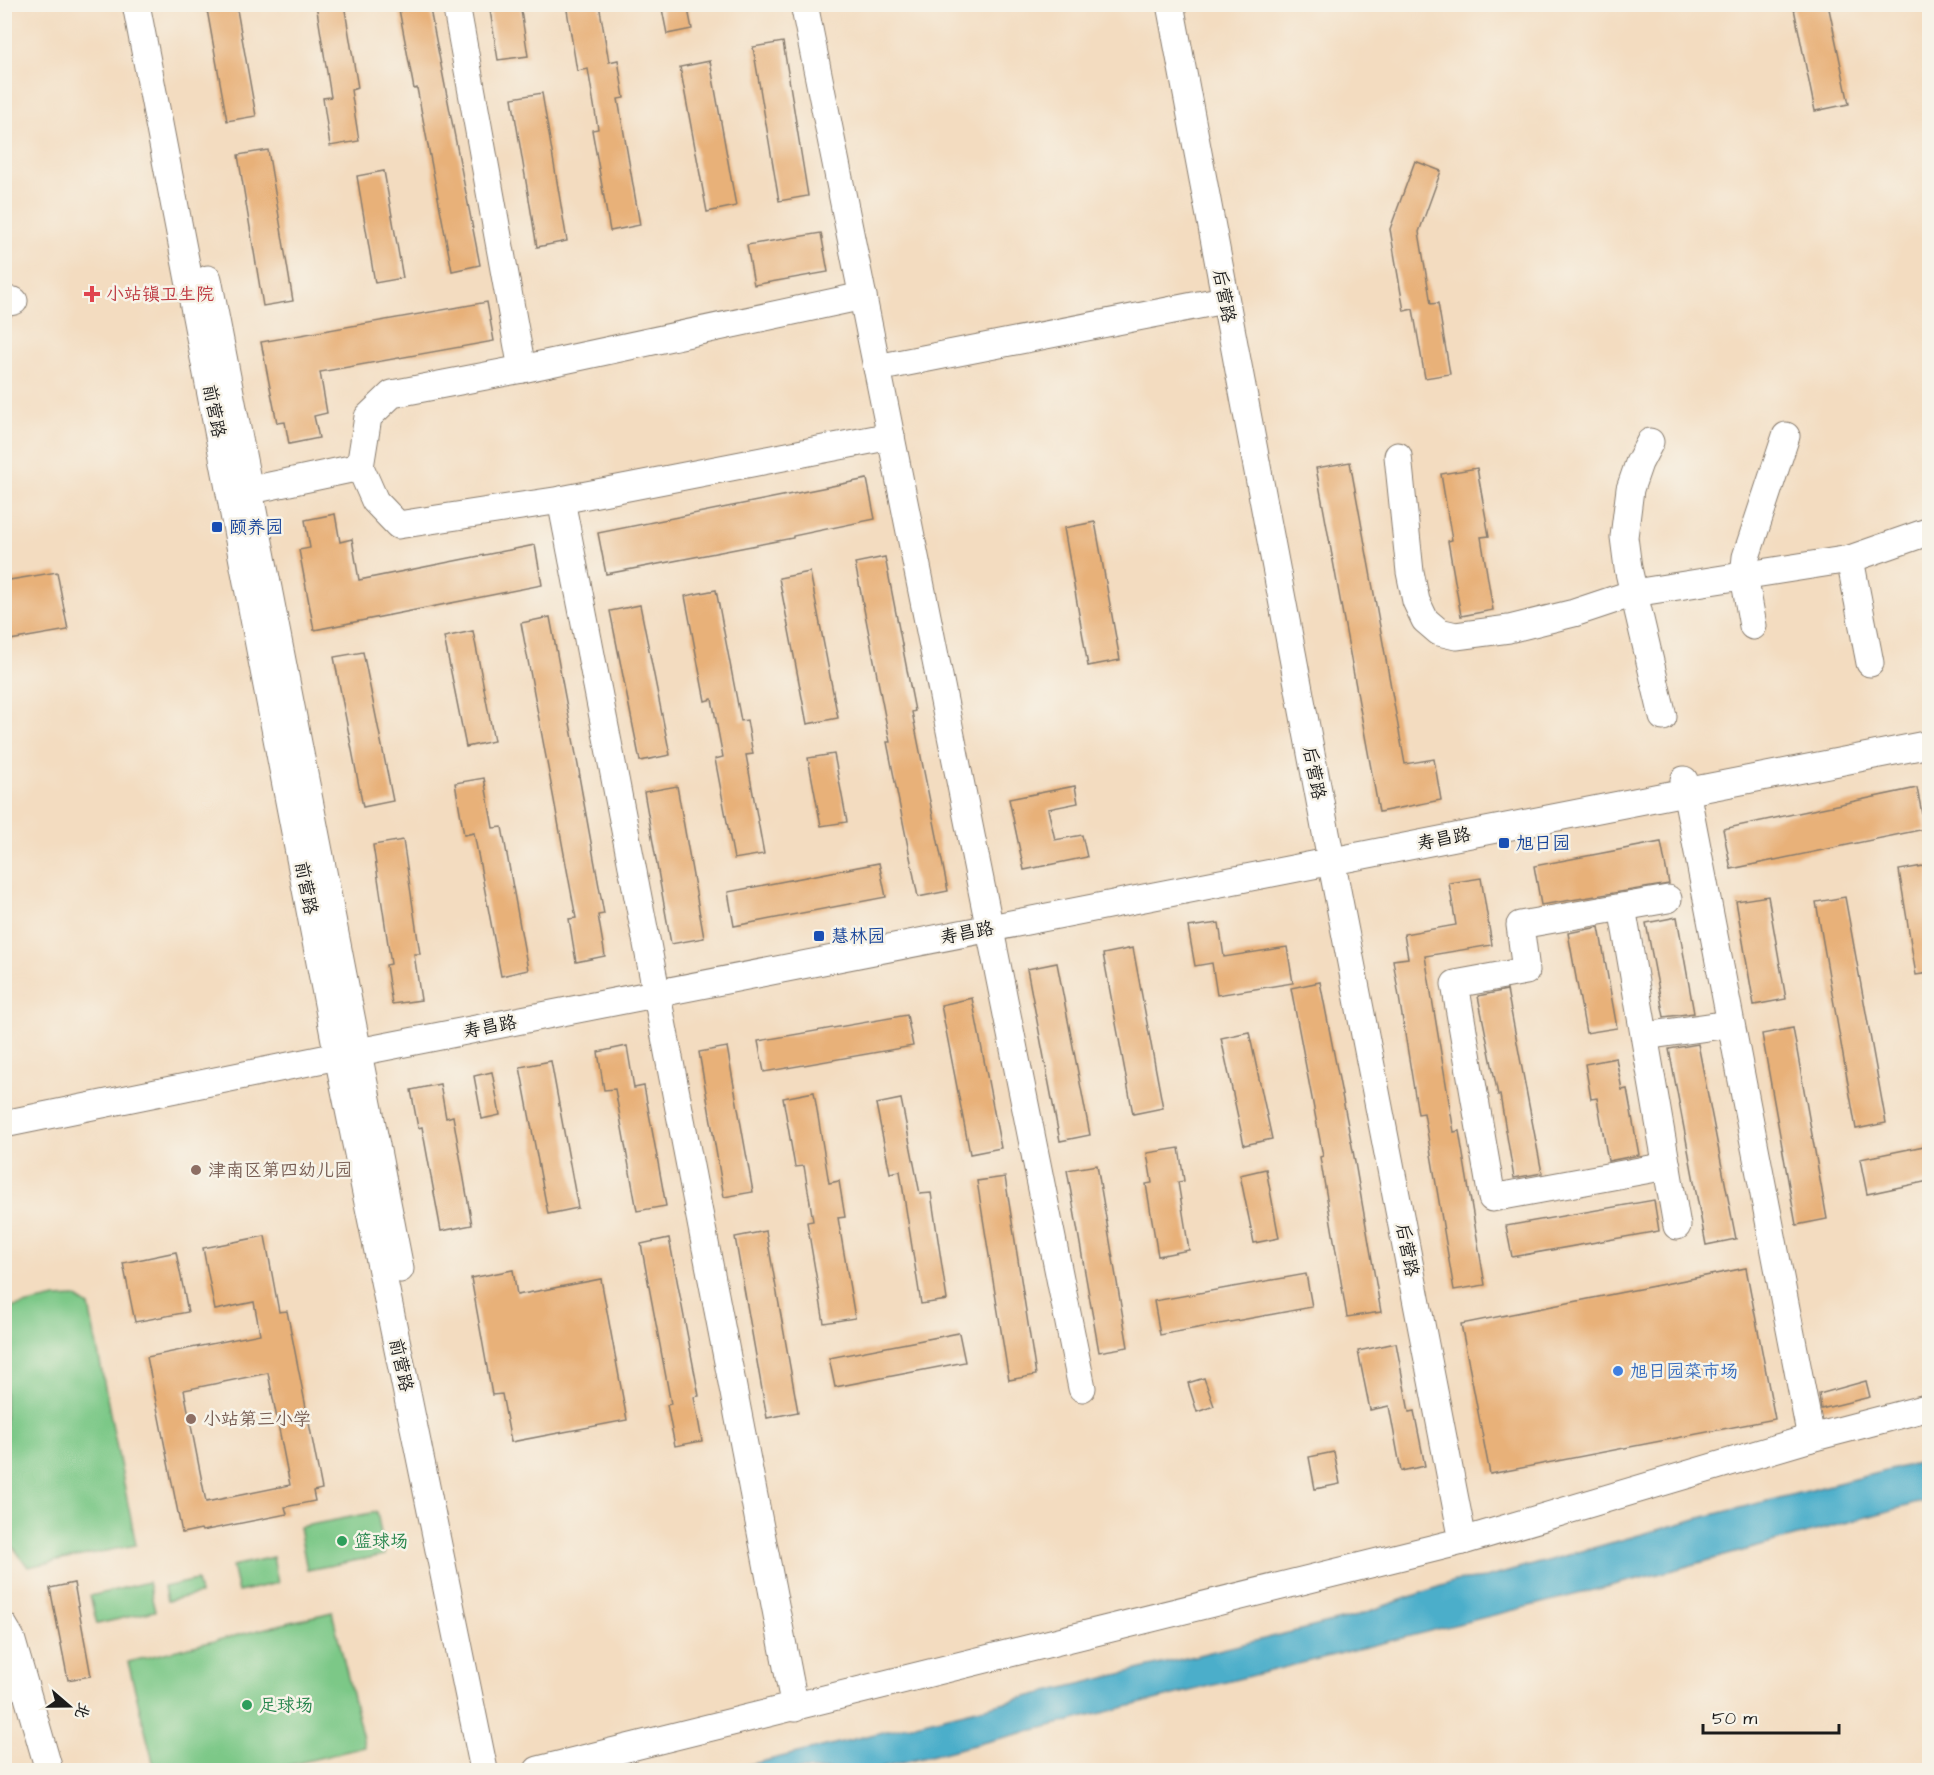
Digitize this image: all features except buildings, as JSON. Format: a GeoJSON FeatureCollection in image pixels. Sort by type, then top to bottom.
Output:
{"type":"FeatureCollection","features":[{"type":"Feature","properties":{"kind":"street","name":"前营路"},"geometry":{"type":"LineString","coordinates":[[136,4],[240,492]]}},
{"type":"Feature","properties":{"kind":"street","name":"前营路"},"geometry":{"type":"LineString","coordinates":[[154,4],[240,492],[340,1010]]}},
{"type":"Feature","properties":{"kind":"street"},"geometry":{"type":"LineString","coordinates":[[456,4],[522,369]]}},
{"type":"Feature","properties":{"kind":"street"},"geometry":{"type":"LineString","coordinates":[[804,4],[1082,1388]]}},
{"type":"Feature","properties":{"kind":"street","name":"后营路"},"geometry":{"type":"LineString","coordinates":[[1170,4],[1224,300],[1463,1541]]}},
{"type":"Feature","properties":{"kind":"street"},"geometry":{"type":"LineString","coordinates":[[863,296],[522,369],[392,394],[368,417],[360,467],[375,501],[398,525],[561,501],[891,436]]}},
{"type":"Feature","properties":{"kind":"street"},"geometry":{"type":"LineString","coordinates":[[878,368],[1224,300]]}},
{"type":"Feature","properties":{"kind":"street"},"geometry":{"type":"LineString","coordinates":[[1754,626],[1744,576],[1746,557],[1786,436]]}},
{"type":"Feature","properties":{"kind":"street"},"geometry":{"type":"LineString","coordinates":[[1650,442],[1630,489],[1624,537],[1634,593],[1663,717]]}},
{"type":"Feature","properties":{"kind":"street"},"geometry":{"type":"LineString","coordinates":[[1398,456],[1410,572],[1416,601],[1425,620],[1438,632],[1456,636],[1509,629],[1574,613],[1634,593],[1850,559],[1929,531]]}},
{"type":"Feature","properties":{"kind":"street"},"geometry":{"type":"LineString","coordinates":[[240,492],[360,467]]}},
{"type":"Feature","properties":{"kind":"street"},"geometry":{"type":"LineString","coordinates":[[561,501],[795,1708]]}},
{"type":"Feature","properties":{"kind":"street"},"geometry":{"type":"LineString","coordinates":[[1850,559],[1870,663]]}},
{"type":"Feature","properties":{"kind":"street","name":"寿昌路"},"geometry":{"type":"LineString","coordinates":[[1685,786],[1929,733]]}},
{"type":"Feature","properties":{"kind":"street","name":"寿昌路"},"geometry":{"type":"LineString","coordinates":[[4,1110],[655,989],[1685,786],[1929,744]]}},
{"type":"Feature","properties":{"kind":"street"},"geometry":{"type":"LineString","coordinates":[[1685,786],[1811,1438]]}},
{"type":"Feature","properties":{"kind":"street"},"geometry":{"type":"LineString","coordinates":[[1667,1166],[1492,1198],[1455,984],[1526,971],[1520,925],[1668,899]]}},
{"type":"Feature","properties":{"kind":"street"},"geometry":{"type":"LineString","coordinates":[[1622,907],[1677,1226]]}},
{"type":"Feature","properties":{"kind":"street"},"geometry":{"type":"LineString","coordinates":[[350,1045],[339,1027],[340,1010],[370,1028],[395,1039]]}},
{"type":"Feature","properties":{"kind":"street"},"geometry":{"type":"LineString","coordinates":[[1646,1036],[1715,1026]]}},
{"type":"Feature","properties":{"kind":"street","name":"前营路"},"geometry":{"type":"LineString","coordinates":[[350,1045],[484,1770]]}},
{"type":"Feature","properties":{"kind":"street","name":"前营路"},"geometry":{"type":"LineString","coordinates":[[350,1045],[497,1770]]}},
{"type":"Feature","properties":{"kind":"street","name":"寿昌路"},"geometry":{"type":"LineString","coordinates":[[4,1124],[350,1045]]}},
{"type":"Feature","properties":{"kind":"street"},"geometry":{"type":"LineString","coordinates":[[538,1770],[1463,1541],[1811,1438],[1929,1407]]}},
{"type":"Feature","properties":{"kind":"street"},"geometry":{"type":"LineString","coordinates":[[4,1626],[11,1638],[49,1770]]}},
{"type":"Feature","properties":{"kind":"street"},"geometry":{"type":"LineString","coordinates":[[4,1673],[30,1770]]}},
{"type":"Feature","properties":{"kind":"green space"},"geometry":{"type":"Polygon","coordinates":[[[75,1297],[89,1306],[136,1545],[28,1567],[5,1536],[5,1309],[55,1298],[75,1297]]]}},
{"type":"Feature","properties":{"kind":"green space","name":"篮球场"},"geometry":{"type":"Polygon","coordinates":[[[377,1512],[385,1555],[307,1570],[299,1527],[377,1512]]]}},
{"type":"Feature","properties":{"kind":"green space"},"geometry":{"type":"Polygon","coordinates":[[[273,1557],[278,1583],[238,1592],[232,1566],[273,1557]]]}},
{"type":"Feature","properties":{"kind":"green space"},"geometry":{"type":"Polygon","coordinates":[[[197,1580],[200,1594],[167,1601],[164,1587],[197,1580]]]}},
{"type":"Feature","properties":{"kind":"green space"},"geometry":{"type":"Polygon","coordinates":[[[148,1582],[155,1611],[97,1624],[90,1596],[148,1582]]]}},
{"type":"Feature","properties":{"kind":"green space","name":"足球场"},"geometry":{"type":"Polygon","coordinates":[[[332,1612],[365,1747],[269,1770],[155,1770],[128,1662],[332,1612]]]}},
{"type":"Feature","properties":{"kind":"water"},"geometry":{"type":"Polygon","coordinates":[[[1929,1460],[1929,1500],[1666,1572],[874,1770],[728,1770],[1353,1617],[1455,1581],[1486,1578],[1696,1519],[1929,1460]]]}},
{"type":"Feature","properties":{"kind":"place","name":"小站镇卫生院"},"geometry":{"type":"Point","coordinates":[92,294]}},
{"type":"Feature","properties":{"kind":"place","name":"颐养园"},"geometry":{"type":"Point","coordinates":[217,527]}},
{"type":"Feature","properties":{"kind":"place","name":"旭日园"},"geometry":{"type":"Point","coordinates":[1504,843]}},
{"type":"Feature","properties":{"kind":"place","name":"慧林园"},"geometry":{"type":"Point","coordinates":[819,936]}},
{"type":"Feature","properties":{"kind":"place","name":"津南区第四幼儿园"},"geometry":{"type":"Point","coordinates":[196,1170]}},
{"type":"Feature","properties":{"kind":"place","name":"旭日园菜市场"},"geometry":{"type":"Point","coordinates":[1618,1371]}},
{"type":"Feature","properties":{"kind":"place","name":"小站第三小学"},"geometry":{"type":"Point","coordinates":[191,1419]}},
{"type":"Feature","properties":{"kind":"place","name":"篮球场"},"geometry":{"type":"Point","coordinates":[342,1541]}},
{"type":"Feature","properties":{"kind":"place","name":"足球场"},"geometry":{"type":"Point","coordinates":[247,1705]}}]}
